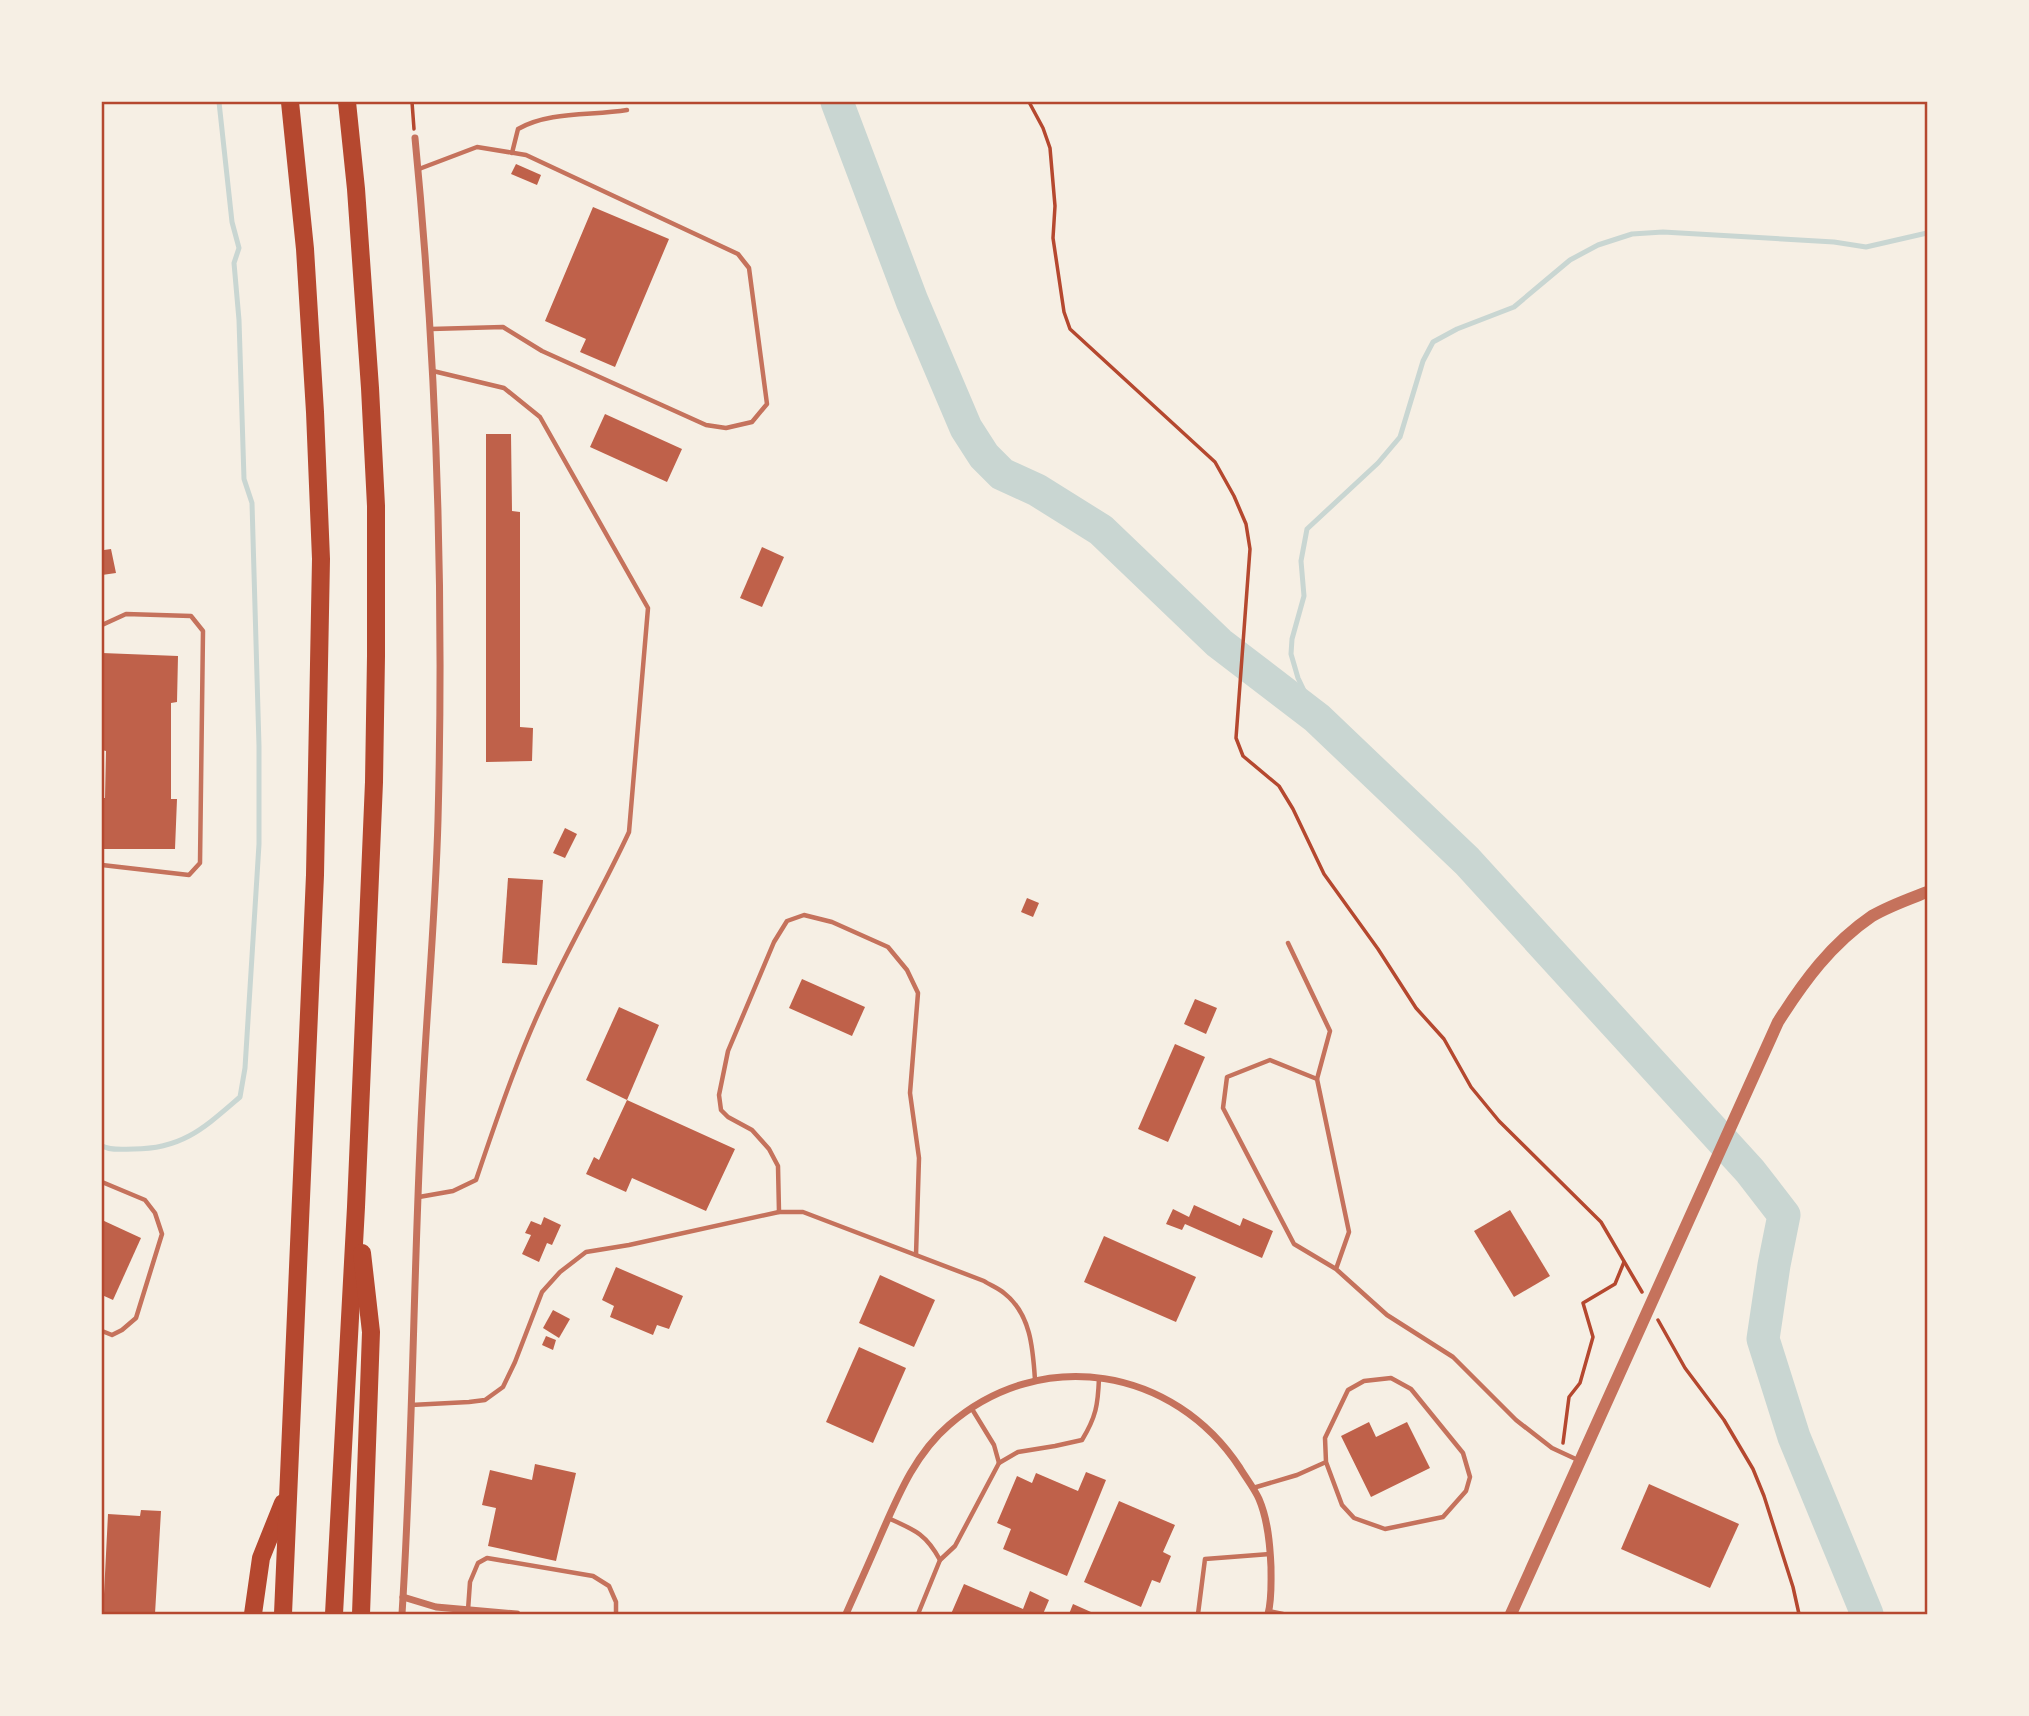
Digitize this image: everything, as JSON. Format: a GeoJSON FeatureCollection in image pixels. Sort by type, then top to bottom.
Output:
{"type":"FeatureCollection","features":[{"type":"Feature","properties":{"kind":"highway"},"geometry":{"type":"LineString","coordinates":[[283,1615],[315,875],[321,572],[305,249],[290,102]]}},
{"type":"Feature","properties":{"kind":"highway"},"geometry":{"type":"LineString","coordinates":[[334,1615],[356,1208],[374,782],[376,506],[365,312],[348,102]]}},
{"type":"Feature","properties":{"kind":"highway"},"geometry":{"type":"LineString","coordinates":[[356,1208],[371,1332],[361,1615]]}},
{"type":"Feature","properties":{"kind":"highway"},"geometry":{"type":"LineString","coordinates":[[253,1615],[261,1558],[289,1490]]}},
{"type":"Feature","properties":{"kind":"street"},"geometry":{"type":"LineString","coordinates":[[402,1615],[418,1197],[439,784],[441,646],[431,329],[415,138]]}},
{"type":"Feature","properties":{"kind":"street"},"geometry":{"type":"LineString","coordinates":[[1511,1615],[1778,1022],[1812,972],[1851,933],[1874,915],[1927,892]]}},
{"type":"Feature","properties":{"kind":"street"},"geometry":{"type":"LineString","coordinates":[[846,1615],[909,1475],[932,1441],[950,1424],[995,1395],[1019,1384],[1064,1376],[1099,1378],[1150,1391],[1191,1413],[1212,1431],[1227,1449],[1259,1499],[1267,1525],[1270,1554],[1272,1586],[1269,1613]]}},
{"type":"Feature","properties":{"kind":"street"},"geometry":{"type":"LineString","coordinates":[[403,1597],[436,1607],[517,1615]]}},
{"type":"Feature","properties":{"kind":"lane"},"geometry":{"type":"LineString","coordinates":[[512,153],[519,130],[530,123],[550,117],[627,110]]}},
{"type":"Feature","properties":{"kind":"lane"},"geometry":{"type":"LineString","coordinates":[[418,169],[477,147],[526,155],[738,254],[749,268],[767,404],[752,422],[726,428],[706,425],[542,351],[503,327],[431,329]]}},
{"type":"Feature","properties":{"kind":"lane"},"geometry":{"type":"LineString","coordinates":[[418,1197],[453,1191],[476,1180],[503,1100],[553,981],[629,832],[648,608],[540,417],[504,388],[433,371]]}},
{"type":"Feature","properties":{"kind":"lane"},"geometry":{"type":"LineString","coordinates":[[102,625],[125,614],[191,616],[203,631],[200,863],[189,875],[102,865]]}},
{"type":"Feature","properties":{"kind":"lane"},"geometry":{"type":"LineString","coordinates":[[779,1212],[778,1166],[769,1149],[752,1130],[728,1118],[721,1110],[719,1095],[728,1051],[774,942],[787,921],[804,915],[832,922],[888,947],[907,970],[918,993],[911,1093],[919,1158],[916,1255]]}},
{"type":"Feature","properties":{"kind":"lane"},"geometry":{"type":"LineString","coordinates":[[1288,943],[1330,1031],[1317,1079],[1349,1232],[1336,1269]]}},
{"type":"Feature","properties":{"kind":"lane"},"geometry":{"type":"LineString","coordinates":[[1317,1079],[1270,1060],[1227,1077],[1223,1108],[1294,1244],[1336,1269],[1387,1315],[1453,1357],[1516,1420],[1552,1448],[1580,1461]]}},
{"type":"Feature","properties":{"kind":"lane"},"geometry":{"type":"LineString","coordinates":[[102,1182],[145,1200],[155,1213],[162,1234],[136,1318],[112,1335],[102,1331]]}},
{"type":"Feature","properties":{"kind":"lane"},"geometry":{"type":"LineString","coordinates":[[410,1405],[485,1400],[503,1387],[542,1292],[560,1272],[586,1252],[779,1212],[803,1212],[984,1282],[1005,1294],[1024,1317],[1033,1344],[1035,1380]]}},
{"type":"Feature","properties":{"kind":"lane"},"geometry":{"type":"LineString","coordinates":[[918,1615],[940,1560],[955,1546],[999,1463],[1018,1452],[1082,1440],[1093,1421],[1098,1401],[1099,1378]]}},
{"type":"Feature","properties":{"kind":"lane"},"geometry":{"type":"LineString","coordinates":[[1391,1378],[1411,1389],[1463,1453],[1470,1477],[1466,1490],[1443,1517],[1385,1529],[1354,1518],[1342,1505],[1326,1462],[1325,1438],[1348,1390],[1364,1381],[1391,1378]]}},
{"type":"Feature","properties":{"kind":"lane"},"geometry":{"type":"LineString","coordinates":[[972,1409],[994,1446],[999,1463]]}},
{"type":"Feature","properties":{"kind":"lane"},"geometry":{"type":"LineString","coordinates":[[1252,1488],[1297,1475],[1326,1462]]}},
{"type":"Feature","properties":{"kind":"lane"},"geometry":{"type":"LineString","coordinates":[[888,1518],[909,1527],[930,1542],[940,1560]]}},
{"type":"Feature","properties":{"kind":"lane"},"geometry":{"type":"LineString","coordinates":[[1198,1615],[1205,1559],[1270,1554]]}},
{"type":"Feature","properties":{"kind":"lane"},"geometry":{"type":"LineString","coordinates":[[468,1610],[470,1582],[478,1563],[487,1558],[593,1576],[609,1586],[616,1602],[616,1615]]}},
{"type":"Feature","properties":{"kind":"lane"},"geometry":{"type":"LineString","coordinates":[[1269,1613],[1283,1615]]}},
{"type":"Feature","properties":{"kind":"path"},"geometry":{"type":"LineString","coordinates":[[412,102],[415,138]]}},
{"type":"Feature","properties":{"kind":"path"},"geometry":{"type":"LineString","coordinates":[[1029,102],[1050,148],[1055,206],[1053,238],[1070,329],[1215,462],[1247,524],[1250,549],[1236,738],[1243,756],[1279,786],[1293,808],[1325,874],[1416,1008],[1444,1039],[1471,1087],[1499,1121],[1601,1222],[1644,1296]]}},
{"type":"Feature","properties":{"kind":"path"},"geometry":{"type":"LineString","coordinates":[[1562,1453],[1569,1397],[1580,1383],[1593,1336],[1583,1303],[1615,1284],[1624,1262]]}},
{"type":"Feature","properties":{"kind":"path"},"geometry":{"type":"LineString","coordinates":[[1658,1319],[1685,1368],[1724,1420],[1753,1469],[1793,1587],[1799,1615]]}},
{"type":"Feature","properties":{"kind":"building"},"geometry":{"type":"Polygon","coordinates":[[[516,164],[541,175],[537,185],[511,174],[516,164]]]}},
{"type":"Feature","properties":{"kind":"building"},"geometry":{"type":"Polygon","coordinates":[[[593,207],[669,239],[615,367],[580,352],[586,339],[545,321],[593,207]]]}},
{"type":"Feature","properties":{"kind":"building"},"geometry":{"type":"Polygon","coordinates":[[[605,414],[682,449],[667,482],[590,447],[605,414]]]}},
{"type":"Feature","properties":{"kind":"building"},"geometry":{"type":"Polygon","coordinates":[[[486,434],[511,434],[512,511],[520,512],[520,727],[533,728],[532,761],[486,762],[486,434]]]}},
{"type":"Feature","properties":{"kind":"building"},"geometry":{"type":"Polygon","coordinates":[[[102,542],[104,550],[111,549],[116,573],[102,575],[102,542]]]}},
{"type":"Feature","properties":{"kind":"building"},"geometry":{"type":"Polygon","coordinates":[[[762,547],[784,557],[762,607],[740,598],[762,547]]]}},
{"type":"Feature","properties":{"kind":"building"},"geometry":{"type":"Polygon","coordinates":[[[102,653],[178,656],[177,702],[171,703],[171,799],[177,799],[175,849],[102,849],[106,751],[102,750],[102,653]]]}},
{"type":"Feature","properties":{"kind":"building"},"geometry":{"type":"Polygon","coordinates":[[[565,828],[577,834],[565,858],[553,853],[565,828]]]}},
{"type":"Feature","properties":{"kind":"building"},"geometry":{"type":"Polygon","coordinates":[[[508,878],[543,880],[537,965],[502,963],[508,878]]]}},
{"type":"Feature","properties":{"kind":"building"},"geometry":{"type":"Polygon","coordinates":[[[1027,898],[1039,903],[1033,917],[1021,912],[1027,898]]]}},
{"type":"Feature","properties":{"kind":"building"},"geometry":{"type":"Polygon","coordinates":[[[802,979],[865,1007],[852,1036],[789,1008],[802,979]]]}},
{"type":"Feature","properties":{"kind":"building"},"geometry":{"type":"Polygon","coordinates":[[[1195,999],[1217,1008],[1206,1034],[1184,1024],[1195,999]]]}},
{"type":"Feature","properties":{"kind":"building"},"geometry":{"type":"Polygon","coordinates":[[[619,1007],[659,1025],[627,1100],[586,1080],[619,1007]]]}},
{"type":"Feature","properties":{"kind":"building"},"geometry":{"type":"Polygon","coordinates":[[[1175,1044],[1205,1057],[1168,1142],[1138,1129],[1175,1044]]]}},
{"type":"Feature","properties":{"kind":"building"},"geometry":{"type":"Polygon","coordinates":[[[627,1100],[735,1149],[706,1211],[632,1178],[626,1192],[586,1174],[594,1157],[599,1160],[627,1100]]]}},
{"type":"Feature","properties":{"kind":"building"},"geometry":{"type":"Polygon","coordinates":[[[1194,1205],[1240,1226],[1243,1218],[1273,1231],[1262,1258],[1185,1224],[1182,1230],[1166,1224],[1173,1209],[1189,1217],[1194,1205]]]}},
{"type":"Feature","properties":{"kind":"building"},"geometry":{"type":"Polygon","coordinates":[[[1510,1210],[1550,1276],[1514,1297],[1474,1231],[1510,1210]]]}},
{"type":"Feature","properties":{"kind":"building"},"geometry":{"type":"Polygon","coordinates":[[[544,1217],[561,1225],[552,1245],[547,1243],[539,1262],[522,1254],[531,1235],[525,1233],[531,1221],[541,1225],[544,1217]]]}},
{"type":"Feature","properties":{"kind":"building"},"geometry":{"type":"Polygon","coordinates":[[[102,1220],[141,1238],[113,1300],[102,1295],[102,1220]]]}},
{"type":"Feature","properties":{"kind":"building"},"geometry":{"type":"Polygon","coordinates":[[[1104,1236],[1196,1277],[1176,1322],[1084,1282],[1104,1236]]]}},
{"type":"Feature","properties":{"kind":"building"},"geometry":{"type":"Polygon","coordinates":[[[616,1267],[683,1296],[669,1329],[657,1325],[653,1335],[610,1317],[614,1306],[602,1300],[616,1267]]]}},
{"type":"Feature","properties":{"kind":"building"},"geometry":{"type":"Polygon","coordinates":[[[880,1275],[935,1300],[914,1347],[859,1323],[880,1275]]]}},
{"type":"Feature","properties":{"kind":"building"},"geometry":{"type":"Polygon","coordinates":[[[553,1310],[570,1319],[559,1338],[543,1328],[553,1310]]]}},
{"type":"Feature","properties":{"kind":"building"},"geometry":{"type":"Polygon","coordinates":[[[546,1336],[556,1340],[553,1350],[542,1345],[546,1336]]]}},
{"type":"Feature","properties":{"kind":"building"},"geometry":{"type":"Polygon","coordinates":[[[859,1347],[906,1368],[873,1443],[826,1422],[859,1347]]]}},
{"type":"Feature","properties":{"kind":"building"},"geometry":{"type":"Polygon","coordinates":[[[1369,1422],[1376,1437],[1407,1422],[1430,1468],[1371,1497],[1341,1436],[1369,1422]]]}},
{"type":"Feature","properties":{"kind":"building"},"geometry":{"type":"Polygon","coordinates":[[[535,1464],[576,1473],[556,1561],[488,1546],[496,1508],[482,1505],[490,1470],[532,1480],[535,1464]]]}},
{"type":"Feature","properties":{"kind":"building"},"geometry":{"type":"Polygon","coordinates":[[[1086,1472],[1106,1480],[1067,1576],[1003,1549],[1011,1529],[997,1523],[1017,1476],[1032,1483],[1036,1473],[1078,1491],[1086,1472]]]}},
{"type":"Feature","properties":{"kind":"building"},"geometry":{"type":"Polygon","coordinates":[[[1649,1484],[1739,1524],[1710,1588],[1621,1549],[1649,1484]]]}},
{"type":"Feature","properties":{"kind":"building"},"geometry":{"type":"Polygon","coordinates":[[[1119,1501],[1175,1525],[1163,1552],[1171,1556],[1160,1583],[1152,1580],[1141,1607],[1084,1582],[1119,1501]]]}},
{"type":"Feature","properties":{"kind":"building"},"geometry":{"type":"Polygon","coordinates":[[[141,1510],[161,1511],[155,1614],[103,1614],[108,1514],[140,1516],[141,1510]]]}},
{"type":"Feature","properties":{"kind":"building"},"geometry":{"type":"Polygon","coordinates":[[[964,1584],[1023,1609],[1030,1591],[1049,1600],[1043,1614],[951,1614],[964,1584]]]}},
{"type":"Feature","properties":{"kind":"building"},"geometry":{"type":"Polygon","coordinates":[[[1073,1604],[1091,1612],[1091,1614],[1069,1614],[1073,1604]]]}},
{"type":"Feature","properties":{"kind":"waterway"},"geometry":{"type":"LineString","coordinates":[[102,1146],[110,1149],[151,1148],[192,1134],[240,1097],[245,1068],[259,844],[259,746],[252,503],[244,479],[239,320],[234,263],[239,248],[232,222],[219,102]]}},
{"type":"Feature","properties":{"kind":"waterway"},"geometry":{"type":"LineString","coordinates":[[837,102],[912,301],[966,428],[984,456],[1002,474],[1037,490],[1101,530],[1219,643],[1317,718],[1467,861],[1750,1171],[1784,1215],[1763,1339],[1794,1437],[1867,1614]]}},
{"type":"Feature","properties":{"kind":"waterway"},"geometry":{"type":"LineString","coordinates":[[1317,718],[1298,678],[1291,654],[1292,639],[1304,596],[1301,561],[1307,529],[1378,463],[1400,437],[1423,361],[1433,342],[1457,329],[1514,307],[1570,260],[1598,245],[1632,234],[1663,232],[1834,242],[1866,247],[1927,233]]}}]}
